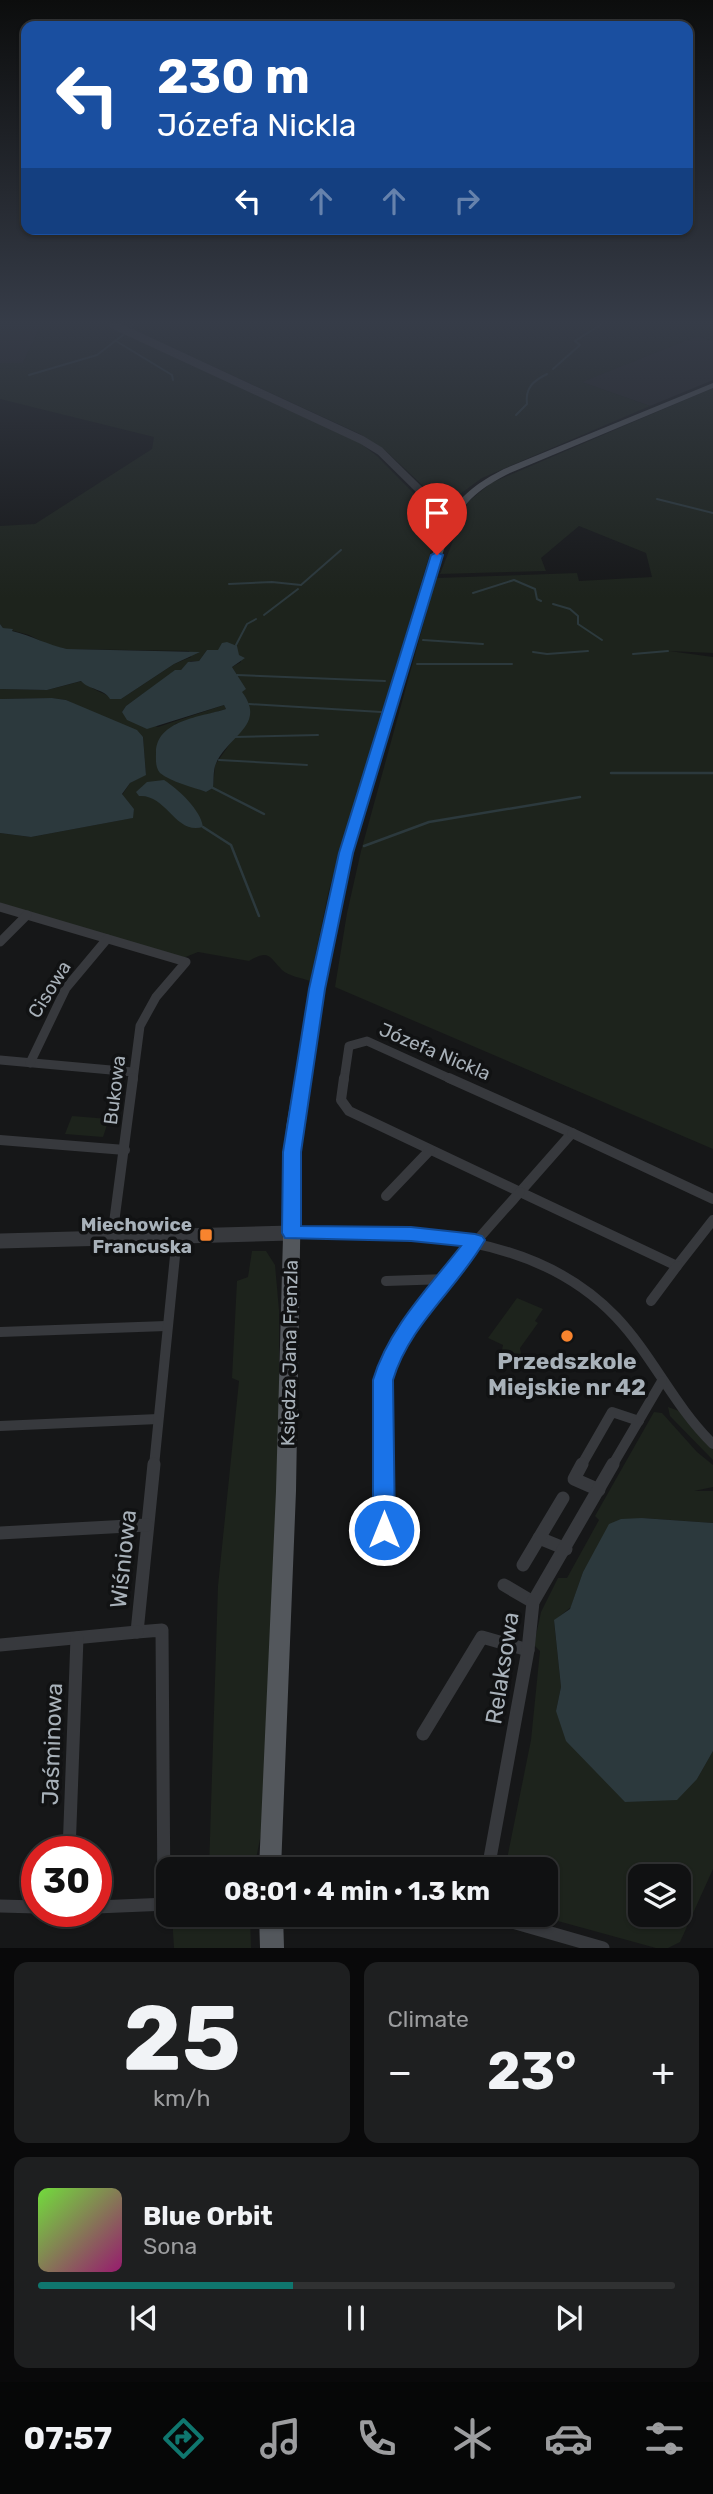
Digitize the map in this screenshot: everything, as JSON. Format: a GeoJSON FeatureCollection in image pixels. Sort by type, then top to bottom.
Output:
{"type":"FeatureCollection","features":[{"type":"Feature","properties":{"kind":"main road","name":"Księdza Jana Frenzla"},"geometry":{"type":"LineString","coordinates":[[270,1857],[286,1491],[294,1128],[337,892],[363,793],[450,520],[459,504],[487,481],[641,416]]}},
{"type":"Feature","properties":{"kind":"main road"},"geometry":{"type":"LineString","coordinates":[[271,1927],[272,1948]]}},
{"type":"Feature","properties":{"kind":"street"},"geometry":{"type":"LineString","coordinates":[[310,416],[362,440],[380,452],[450,520]]}},
{"type":"Feature","properties":{"kind":"street"},"geometry":{"type":"LineString","coordinates":[[433,504],[459,504]]}},
{"type":"Feature","properties":{"kind":"street"},"geometry":{"type":"LineString","coordinates":[[0,907],[107,939]]}},
{"type":"Feature","properties":{"kind":"street"},"geometry":{"type":"LineString","coordinates":[[0,942],[27,915]]}},
{"type":"Feature","properties":{"kind":"street","name":"Bukowa"},"geometry":{"type":"LineString","coordinates":[[107,939],[186,962],[147,1010],[140,1026],[111,1238]]}},
{"type":"Feature","properties":{"kind":"street","name":"Cisowa"},"geometry":{"type":"LineString","coordinates":[[30,1063],[66,988],[107,939]]}},
{"type":"Feature","properties":{"kind":"street","name":"Józefa Nickla"},"geometry":{"type":"LineString","coordinates":[[677,1266],[349,1111],[341,1100],[349,1046],[367,1041],[713,1199]]}},
{"type":"Feature","properties":{"kind":"street"},"geometry":{"type":"LineString","coordinates":[[0,1060],[133,1072]]}},
{"type":"Feature","properties":{"kind":"street"},"geometry":{"type":"LineString","coordinates":[[384,1530],[383,1380],[391,1357],[403,1336],[475,1240],[572,1133]]}},
{"type":"Feature","properties":{"kind":"street"},"geometry":{"type":"LineString","coordinates":[[0,1140],[125,1150]]}},
{"type":"Feature","properties":{"kind":"street"},"geometry":{"type":"LineString","coordinates":[[386,1196],[430,1150]]}},
{"type":"Feature","properties":{"kind":"street"},"geometry":{"type":"LineString","coordinates":[[652,1301],[713,1220]]}},
{"type":"Feature","properties":{"kind":"street"},"geometry":{"type":"LineString","coordinates":[[0,1241],[291,1233],[411,1234],[475,1240],[512,1250],[580,1283],[616,1316],[662,1381],[713,1444]]}},
{"type":"Feature","properties":{"kind":"street","name":"Wiśniowa"},"geometry":{"type":"LineString","coordinates":[[165,1857],[162,1630],[137,1632],[177,1236]]}},
{"type":"Feature","properties":{"kind":"street"},"geometry":{"type":"LineString","coordinates":[[386,1281],[447,1279]]}},
{"type":"Feature","properties":{"kind":"street"},"geometry":{"type":"LineString","coordinates":[[0,1332],[166,1326]]}},
{"type":"Feature","properties":{"kind":"street","name":"Relaksowa"},"geometry":{"type":"LineString","coordinates":[[490,1857],[528,1650],[533,1602],[662,1381]]}},
{"type":"Feature","properties":{"kind":"street"},"geometry":{"type":"LineString","coordinates":[[598,1490],[574,1479],[612,1412],[639,1421]]}},
{"type":"Feature","properties":{"kind":"street"},"geometry":{"type":"LineString","coordinates":[[0,1426],[158,1419]]}},
{"type":"Feature","properties":{"kind":"street"},"geometry":{"type":"LineString","coordinates":[[523,1565],[563,1498]]}},
{"type":"Feature","properties":{"kind":"street"},"geometry":{"type":"LineString","coordinates":[[0,1532],[147,1525]]}},
{"type":"Feature","properties":{"kind":"street"},"geometry":{"type":"LineString","coordinates":[[539,1538],[566,1549]]}},
{"type":"Feature","properties":{"kind":"street"},"geometry":{"type":"LineString","coordinates":[[504,1585],[533,1602]]}},
{"type":"Feature","properties":{"kind":"street"},"geometry":{"type":"LineString","coordinates":[[0,1645],[137,1632]]}},
{"type":"Feature","properties":{"kind":"street"},"geometry":{"type":"LineString","coordinates":[[423,1734],[482,1637],[528,1650]]}},
{"type":"Feature","properties":{"kind":"street","name":"Jaśminowa"},"geometry":{"type":"LineString","coordinates":[[70,1836],[77,1638]]}},
{"type":"Feature","properties":{"kind":"street"},"geometry":{"type":"LineString","coordinates":[[112,1906],[156,1904]]}},
{"type":"Feature","properties":{"kind":"street"},"geometry":{"type":"LineString","coordinates":[[0,1906],[21,1907]]}},
{"type":"Feature","properties":{"kind":"street"},"geometry":{"type":"LineString","coordinates":[[530,1927],[603,1948]]}},
{"type":"Feature","properties":{"kind":"shaded area"},"geometry":{"type":"Polygon","coordinates":[[[69,416],[303,416],[360,443],[377,456],[440,520],[329,890],[310,981],[285,972],[265,955],[249,961],[198,952],[183,958],[0,903],[0,833],[31,837],[132,818],[134,809],[122,795],[130,783],[146,774],[143,737],[66,700],[0,699],[0,689],[47,690],[82,681],[100,692],[121,699],[174,664],[191,657],[189,651],[67,649],[48,645],[29,635],[3,628],[0,624],[0,526],[35,524],[152,449],[154,437],[69,416]],[[207,650],[199,661],[191,661],[181,670],[175,671],[126,706],[122,712],[158,727],[224,705],[226,709],[175,724],[171,778],[206,792],[213,788],[215,765],[229,745],[242,691],[245,689],[232,667],[241,662],[239,655],[207,650]]]}},
{"type":"Feature","properties":{"kind":"shaded area"},"geometry":{"type":"Polygon","coordinates":[[[321,416],[627,416],[482,478],[456,497],[434,496],[387,452],[360,434],[321,416]]]}},
{"type":"Feature","properties":{"kind":"shaded area"},"geometry":{"type":"Polygon","coordinates":[[[648,416],[713,416],[713,653],[669,651],[713,657],[713,1149],[335,987],[347,913],[361,851],[436,578],[577,573],[579,581],[652,577],[646,553],[579,526],[541,558],[546,571],[440,574],[468,502],[491,483],[648,416]]]}},
{"type":"Feature","properties":{"kind":"shaded area"},"geometry":{"type":"Polygon","coordinates":[[[0,624],[3,628],[13,629],[12,631],[67,649],[200,652],[174,664],[121,699],[110,699],[81,681],[47,690],[0,689],[0,624]]]}},
{"type":"Feature","properties":{"kind":"shaded area"},"geometry":{"type":"Polygon","coordinates":[[[222,643],[237,646],[239,655],[245,658],[232,667],[246,689],[242,692],[249,704],[250,714],[248,723],[220,756],[214,769],[213,788],[206,792],[176,782],[160,773],[156,752],[158,741],[172,726],[226,709],[224,705],[147,729],[127,720],[122,712],[126,706],[175,670],[181,670],[188,662],[199,661],[207,650],[218,650],[222,643]]]}},
{"type":"Feature","properties":{"kind":"shaded area"},"geometry":{"type":"Polygon","coordinates":[[[0,699],[66,700],[137,730],[143,737],[146,775],[130,783],[122,794],[134,809],[133,818],[31,837],[0,833],[0,699]]]}},
{"type":"Feature","properties":{"kind":"shaded area"},"geometry":{"type":"Polygon","coordinates":[[[164,780],[193,807],[203,827],[185,825],[157,801],[139,796],[136,792],[147,782],[164,780]]]}},
{"type":"Feature","properties":{"kind":"shaded area"},"geometry":{"type":"Polygon","coordinates":[[[72,1116],[109,1119],[103,1137],[65,1134],[72,1116]]]}},
{"type":"Feature","properties":{"kind":"shaded area"},"geometry":{"type":"Polygon","coordinates":[[[252,1251],[266,1251],[275,1265],[279,1310],[279,1440],[263,1824],[256,1857],[209,1857],[218,1586],[239,1381],[232,1378],[237,1281],[248,1277],[252,1251]]]}},
{"type":"Feature","properties":{"kind":"shaded area"},"geometry":{"type":"Polygon","coordinates":[[[517,1298],[543,1309],[535,1321],[538,1323],[520,1348],[522,1359],[514,1365],[500,1360],[503,1345],[488,1338],[517,1298]]]}},
{"type":"Feature","properties":{"kind":"shaded area"},"geometry":{"type":"Polygon","coordinates":[[[668,1407],[679,1411],[713,1450],[713,1460],[670,1416],[668,1407]]]}},
{"type":"Feature","properties":{"kind":"shaded area"},"geometry":{"type":"Polygon","coordinates":[[[654,1412],[662,1413],[697,1452],[713,1465],[713,1487],[694,1491],[713,1491],[713,1523],[642,1518],[593,1555],[583,1572],[571,1607],[554,1621],[561,1687],[556,1711],[697,1779],[713,1751],[713,1869],[691,1918],[691,1864],[628,1864],[628,1927],[687,1927],[680,1942],[668,1948],[656,1948],[558,1921],[558,1857],[507,1857],[531,1740],[540,1651],[534,1645],[541,1612],[558,1578],[567,1578],[599,1520],[595,1516],[654,1412]]]}},
{"type":"Feature","properties":{"kind":"shaded area"},"geometry":{"type":"Polygon","coordinates":[[[621,1519],[713,1523],[713,1751],[697,1779],[677,1800],[625,1802],[566,1741],[556,1711],[561,1687],[554,1620],[570,1609],[583,1572],[609,1524],[621,1519]]]}},
{"type":"Feature","properties":{"kind":"shaded area"},"geometry":{"type":"Polygon","coordinates":[[[173,1927],[250,1927],[251,1948],[174,1948],[173,1927]]]}},
{"type":"Feature","properties":{"kind":"waterway"},"geometry":{"type":"LineString","coordinates":[[657,499],[713,513]]}},
{"type":"Feature","properties":{"kind":"waterway"},"geometry":{"type":"LineString","coordinates":[[229,584],[272,582],[301,585],[341,550]]}},
{"type":"Feature","properties":{"kind":"waterway"},"geometry":{"type":"LineString","coordinates":[[473,593],[514,580],[535,589],[537,599],[541,601]]}},
{"type":"Feature","properties":{"kind":"waterway"},"geometry":{"type":"LineString","coordinates":[[264,615],[298,589]]}},
{"type":"Feature","properties":{"kind":"waterway"},"geometry":{"type":"LineString","coordinates":[[553,604],[570,609],[578,616],[578,624],[602,640]]}},
{"type":"Feature","properties":{"kind":"waterway"},"geometry":{"type":"LineString","coordinates":[[236,645],[247,624],[256,619]]}},
{"type":"Feature","properties":{"kind":"waterway"},"geometry":{"type":"LineString","coordinates":[[423,640],[483,644]]}},
{"type":"Feature","properties":{"kind":"waterway"},"geometry":{"type":"LineString","coordinates":[[533,652],[547,654],[588,651]]}},
{"type":"Feature","properties":{"kind":"waterway"},"geometry":{"type":"LineString","coordinates":[[633,654],[668,651]]}},
{"type":"Feature","properties":{"kind":"waterway"},"geometry":{"type":"LineString","coordinates":[[417,664],[512,664]]}},
{"type":"Feature","properties":{"kind":"waterway"},"geometry":{"type":"LineString","coordinates":[[237,675],[385,681]]}},
{"type":"Feature","properties":{"kind":"waterway"},"geometry":{"type":"LineString","coordinates":[[249,704],[381,712]]}},
{"type":"Feature","properties":{"kind":"waterway"},"geometry":{"type":"LineString","coordinates":[[234,737],[318,735]]}},
{"type":"Feature","properties":{"kind":"waterway"},"geometry":{"type":"LineString","coordinates":[[219,760],[307,765]]}},
{"type":"Feature","properties":{"kind":"waterway"},"geometry":{"type":"LineString","coordinates":[[611,773],[713,773]]}},
{"type":"Feature","properties":{"kind":"waterway"},"geometry":{"type":"LineString","coordinates":[[213,788],[264,814]]}},
{"type":"Feature","properties":{"kind":"waterway"},"geometry":{"type":"LineString","coordinates":[[364,846],[429,822],[580,797]]}},
{"type":"Feature","properties":{"kind":"waterway"},"geometry":{"type":"LineString","coordinates":[[203,827],[231,845],[259,916]]}},
{"type":"Feature","properties":{"kind":"place","name":"Miechowice Francuska"},"geometry":{"type":"Point","coordinates":[206,1235]}},
{"type":"Feature","properties":{"kind":"place","name":"Przedszkole Miejskie nr 42"},"geometry":{"type":"Point","coordinates":[567,1336]}},
{"type":"Feature","properties":{"kind":"route"},"geometry":{"type":"LineString","coordinates":[[384,1530],[383,1380],[387,1366],[403,1336],[475,1240],[411,1234],[291,1233],[292,1152],[317,989],[346,853],[437,555]]}}]}
